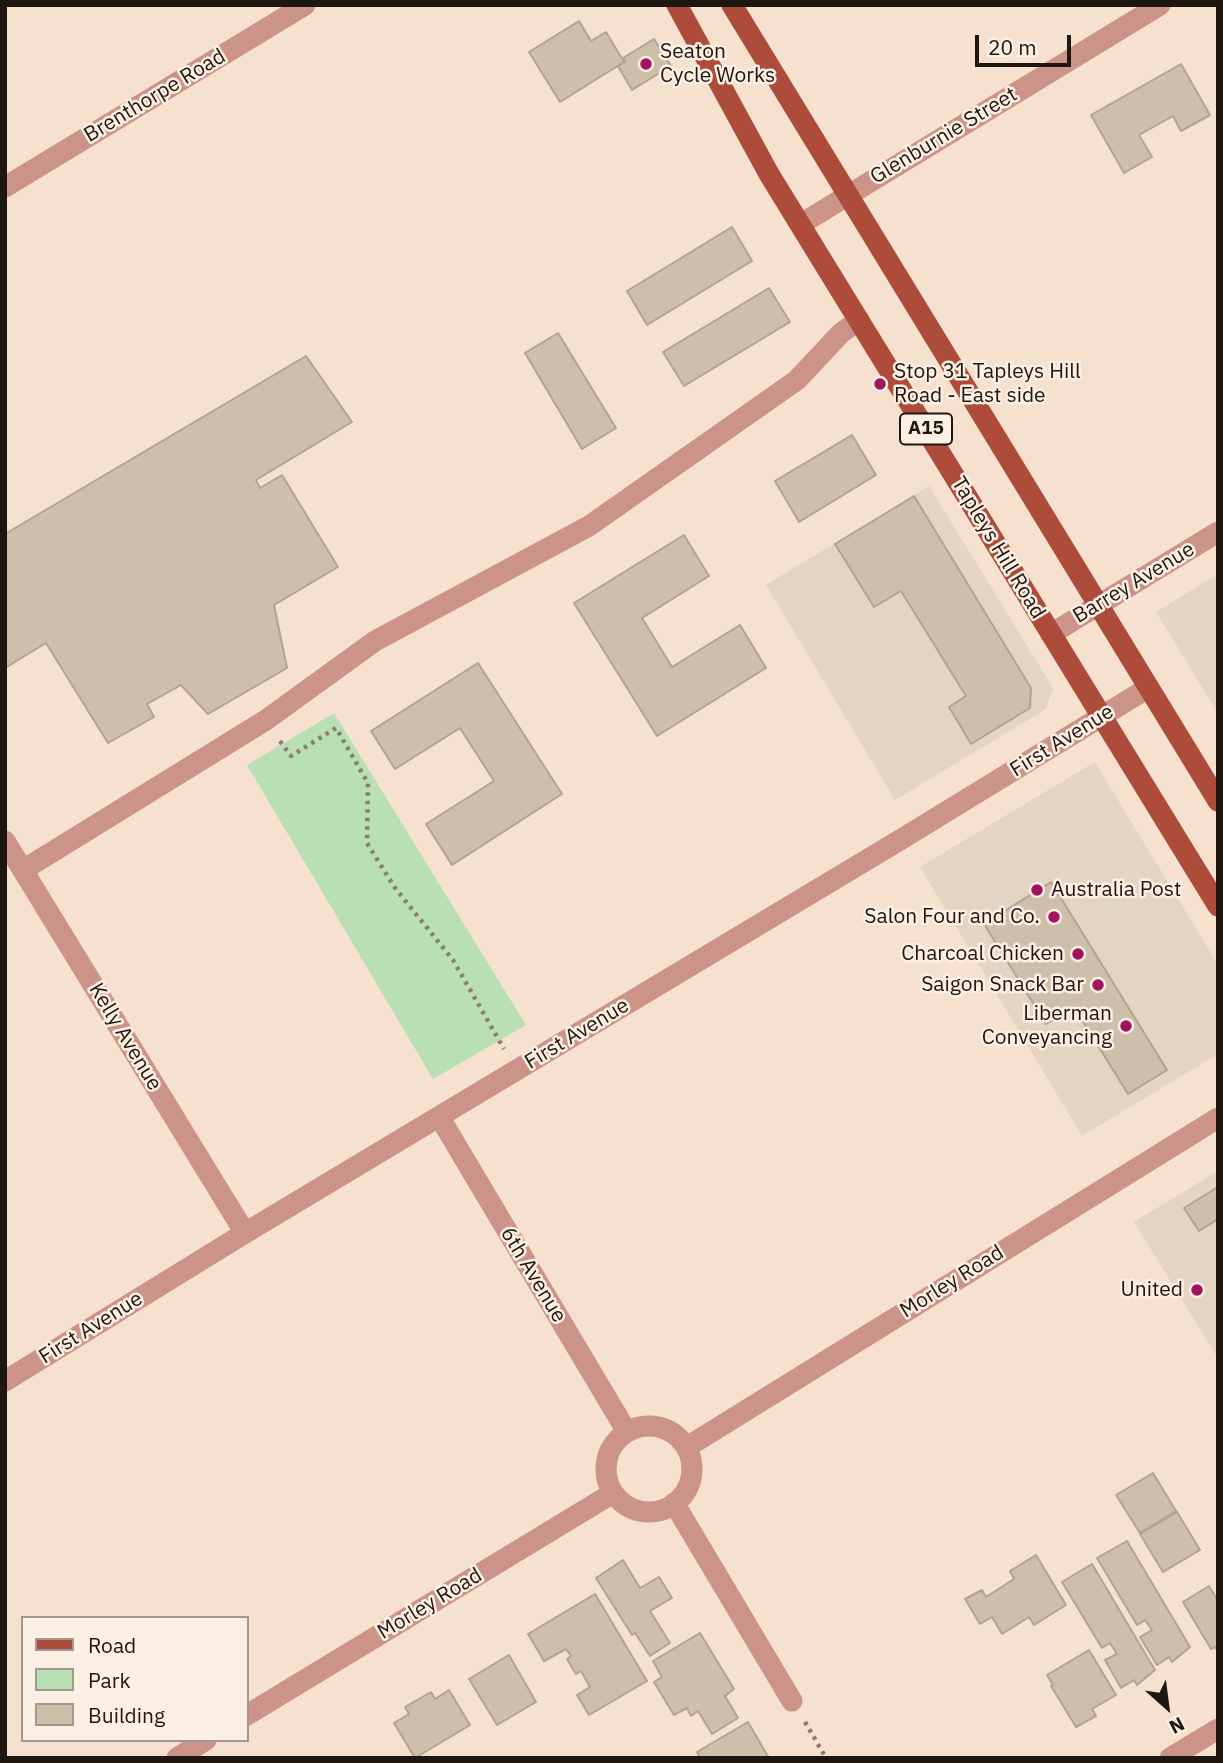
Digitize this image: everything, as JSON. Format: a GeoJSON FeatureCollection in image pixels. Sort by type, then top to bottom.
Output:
{"type":"FeatureCollection","features":[{"type":"Feature","properties":{"kind":"main road","name":"Tapleys Hill Road"},"geometry":{"type":"LineString","coordinates":[[677,5],[769,174],[1218,906]]}},
{"type":"Feature","properties":{"kind":"main road","name":"A15"},"geometry":{"type":"LineString","coordinates":[[732,5],[1218,801]]}},
{"type":"Feature","properties":{"kind":"street","name":"Brenthorpe Road"},"geometry":{"type":"LineString","coordinates":[[5,187],[305,5]]}},
{"type":"Feature","properties":{"kind":"street","name":"Glenburnie Street"},"geometry":{"type":"LineString","coordinates":[[800,224],[1160,5]]}},
{"type":"Feature","properties":{"kind":"street"},"geometry":{"type":"LineString","coordinates":[[23,870],[266,720],[375,641],[589,526],[797,380],[841,333],[859,320]]}},
{"type":"Feature","properties":{"kind":"street","name":"Barrey Avenue"},"geometry":{"type":"LineString","coordinates":[[1051,634],[1218,532]]}},
{"type":"Feature","properties":{"kind":"street","name":"First Avenue"},"geometry":{"type":"LineString","coordinates":[[5,1381],[245,1233],[440,1118],[1148,688]]}},
{"type":"Feature","properties":{"kind":"street","name":"Kelly Avenue"},"geometry":{"type":"LineString","coordinates":[[5,841],[245,1233]]}},
{"type":"Feature","properties":{"kind":"street","name":"6th Avenue"},"geometry":{"type":"LineString","coordinates":[[440,1118],[627,1432]]}},
{"type":"Feature","properties":{"kind":"street","name":"Morley Road"},"geometry":{"type":"LineString","coordinates":[[687,1447],[1218,1118]]}},
{"type":"Feature","properties":{"kind":"street"},"geometry":{"type":"LineString","coordinates":[[654,1426],[668,1430],[687,1447],[693,1472],[682,1497],[655,1512],[638,1511],[624,1504],[613,1493],[606,1469],[610,1452],[618,1439],[627,1432],[654,1426]]}},
{"type":"Feature","properties":{"kind":"street","name":"Morley Road"},"geometry":{"type":"LineString","coordinates":[[248,1715],[613,1493]]}},
{"type":"Feature","properties":{"kind":"street"},"geometry":{"type":"LineString","coordinates":[[674,1503],[792,1701]]}},
{"type":"Feature","properties":{"kind":"street"},"geometry":{"type":"LineString","coordinates":[[1170,1758],[1218,1729]]}},
{"type":"Feature","properties":{"kind":"street"},"geometry":{"type":"LineString","coordinates":[[177,1758],[203,1742]]}},
{"type":"Feature","properties":{"kind":"path"},"geometry":{"type":"LineString","coordinates":[[266,720],[290,756],[336,728],[368,783],[368,843],[395,888],[453,960],[517,1071]]}},
{"type":"Feature","properties":{"kind":"path"},"geometry":{"type":"LineString","coordinates":[[792,1701],[826,1758]]}},
{"type":"Feature","properties":{"kind":"shaded area"},"geometry":{"type":"Polygon","coordinates":[[[929,486],[1053,688],[1046,709],[895,800],[766,585],[929,486]]]}},
{"type":"Feature","properties":{"kind":"shaded area"},"geometry":{"type":"Polygon","coordinates":[[[1218,574],[1218,713],[1156,612],[1218,574]]]}},
{"type":"Feature","properties":{"kind":"shaded area"},"geometry":{"type":"Polygon","coordinates":[[[1095,762],[1218,965],[1218,1054],[1082,1136],[920,867],[1095,762]]]}},
{"type":"Feature","properties":{"kind":"shaded area","name":"United"},"geometry":{"type":"Polygon","coordinates":[[[1218,1171],[1218,1358],[1134,1222],[1218,1171]]]}},
{"type":"Feature","properties":{"kind":"green space"},"geometry":{"type":"Polygon","coordinates":[[[334,713],[526,1025],[433,1079],[247,765],[334,713]]]}},
{"type":"Feature","properties":{"kind":"building"},"geometry":{"type":"Polygon","coordinates":[[[579,21],[591,41],[606,32],[624,62],[560,102],[529,52],[579,21]]]}},
{"type":"Feature","properties":{"kind":"building","name":"Seaton Cycle Works"},"geometry":{"type":"Polygon","coordinates":[[[654,39],[671,66],[632,90],[618,66],[625,62],[623,58],[654,39]]]}},
{"type":"Feature","properties":{"kind":"building"},"geometry":{"type":"Polygon","coordinates":[[[1181,64],[1210,115],[1181,131],[1173,116],[1139,135],[1152,157],[1124,173],[1091,115],[1181,64]]]}},
{"type":"Feature","properties":{"kind":"building"},"geometry":{"type":"Polygon","coordinates":[[[732,227],[752,261],[647,325],[627,291],[732,227]]]}},
{"type":"Feature","properties":{"kind":"building"},"geometry":{"type":"Polygon","coordinates":[[[769,288],[790,322],[684,386],[663,352],[769,288]]]}},
{"type":"Feature","properties":{"kind":"building"},"geometry":{"type":"Polygon","coordinates":[[[558,333],[616,428],[582,449],[525,353],[558,333]]]}},
{"type":"Feature","properties":{"kind":"building"},"geometry":{"type":"Polygon","coordinates":[[[306,356],[352,422],[256,480],[260,488],[282,475],[338,567],[274,605],[287,668],[208,714],[181,685],[147,704],[154,717],[108,743],[46,643],[5,668],[5,534],[306,356]]]}},
{"type":"Feature","properties":{"kind":"building"},"geometry":{"type":"Polygon","coordinates":[[[852,435],[876,475],[799,522],[775,481],[852,435]]]}},
{"type":"Feature","properties":{"kind":"building"},"geometry":{"type":"Polygon","coordinates":[[[914,496],[1031,688],[1030,708],[971,744],[949,707],[966,696],[901,591],[874,607],[835,544],[914,496]]]}},
{"type":"Feature","properties":{"kind":"building"},"geometry":{"type":"Polygon","coordinates":[[[684,535],[709,576],[642,618],[672,667],[740,625],[766,668],[657,736],[574,603],[684,535]]]}},
{"type":"Feature","properties":{"kind":"building"},"geometry":{"type":"Polygon","coordinates":[[[478,663],[562,794],[452,865],[426,824],[494,781],[460,728],[395,769],[371,731],[478,663]]]}},
{"type":"Feature","properties":{"kind":"building"},"geometry":{"type":"Polygon","coordinates":[[[1051,882],[1167,1070],[1128,1094],[1074,1007],[1046,1024],[984,924],[1051,882]]]}},
{"type":"Feature","properties":{"kind":"building"},"geometry":{"type":"Polygon","coordinates":[[[1218,1187],[1218,1219],[1199,1231],[1184,1208],[1218,1187]]]}},
{"type":"Feature","properties":{"kind":"building"},"geometry":{"type":"Polygon","coordinates":[[[1153,1473],[1176,1511],[1140,1533],[1116,1495],[1153,1473]]]}},
{"type":"Feature","properties":{"kind":"building"},"geometry":{"type":"Polygon","coordinates":[[[1177,1512],[1200,1550],[1163,1572],[1140,1534],[1177,1512]]]}},
{"type":"Feature","properties":{"kind":"building"},"geometry":{"type":"Polygon","coordinates":[[[1127,1541],[1190,1647],[1172,1662],[1169,1657],[1157,1665],[1140,1637],[1152,1630],[1145,1620],[1137,1625],[1097,1558],[1127,1541]]]}},
{"type":"Feature","properties":{"kind":"building"},"geometry":{"type":"Polygon","coordinates":[[[1036,1555],[1066,1605],[1034,1625],[1029,1617],[1002,1634],[992,1617],[980,1624],[965,1599],[982,1590],[986,1597],[1014,1579],[1010,1571],[1036,1555]]]}},
{"type":"Feature","properties":{"kind":"building"},"geometry":{"type":"Polygon","coordinates":[[[623,1560],[640,1588],[659,1577],[672,1598],[650,1611],[670,1643],[650,1656],[635,1633],[632,1635],[596,1578],[623,1560]]]}},
{"type":"Feature","properties":{"kind":"building"},"geometry":{"type":"Polygon","coordinates":[[[1092,1564],[1155,1670],[1137,1685],[1134,1680],[1121,1688],[1105,1660],[1117,1654],[1110,1643],[1102,1648],[1062,1582],[1092,1564]]]}},
{"type":"Feature","properties":{"kind":"building"},"geometry":{"type":"Polygon","coordinates":[[[1209,1586],[1218,1601],[1218,1652],[1215,1647],[1211,1649],[1183,1602],[1209,1586]]]}},
{"type":"Feature","properties":{"kind":"building"},"geometry":{"type":"Polygon","coordinates":[[[595,1594],[647,1681],[589,1715],[577,1695],[590,1687],[581,1671],[576,1674],[567,1659],[571,1656],[566,1649],[544,1661],[528,1634],[595,1594]]]}},
{"type":"Feature","properties":{"kind":"building"},"geometry":{"type":"Polygon","coordinates":[[[700,1633],[734,1689],[725,1696],[738,1718],[712,1734],[698,1711],[691,1716],[687,1708],[674,1715],[654,1682],[662,1677],[653,1661],[700,1633]]]}},
{"type":"Feature","properties":{"kind":"building"},"geometry":{"type":"Polygon","coordinates":[[[1089,1650],[1116,1695],[1092,1709],[1096,1716],[1076,1727],[1047,1675],[1089,1650]]]}},
{"type":"Feature","properties":{"kind":"building"},"geometry":{"type":"Polygon","coordinates":[[[509,1655],[536,1702],[497,1725],[469,1679],[509,1655]]]}},
{"type":"Feature","properties":{"kind":"building"},"geometry":{"type":"Polygon","coordinates":[[[449,1690],[470,1725],[415,1758],[394,1723],[409,1714],[405,1707],[431,1692],[435,1699],[449,1690]]]}},
{"type":"Feature","properties":{"kind":"building"},"geometry":{"type":"Polygon","coordinates":[[[748,1722],[769,1758],[700,1758],[697,1752],[748,1722]]]}},
{"type":"Feature","properties":{"kind":"place","name":"Seaton Cycle Works"},"geometry":{"type":"Point","coordinates":[646,64]}},
{"type":"Feature","properties":{"kind":"place","name":"Stop 31 Tapleys Hill Road - East side"},"geometry":{"type":"Point","coordinates":[880,384]}},
{"type":"Feature","properties":{"kind":"place","name":"Australia Post"},"geometry":{"type":"Point","coordinates":[1037,890]}},
{"type":"Feature","properties":{"kind":"place","name":"Salon Four and Co."},"geometry":{"type":"Point","coordinates":[1054,917]}},
{"type":"Feature","properties":{"kind":"place","name":"Charcoal Chicken"},"geometry":{"type":"Point","coordinates":[1078,954]}},
{"type":"Feature","properties":{"kind":"place","name":"Saigon Snack Bar"},"geometry":{"type":"Point","coordinates":[1098,985]}},
{"type":"Feature","properties":{"kind":"place","name":"Liberman Conveyancing"},"geometry":{"type":"Point","coordinates":[1126,1026]}},
{"type":"Feature","properties":{"kind":"place","name":"United"},"geometry":{"type":"Point","coordinates":[1197,1290]}}]}
